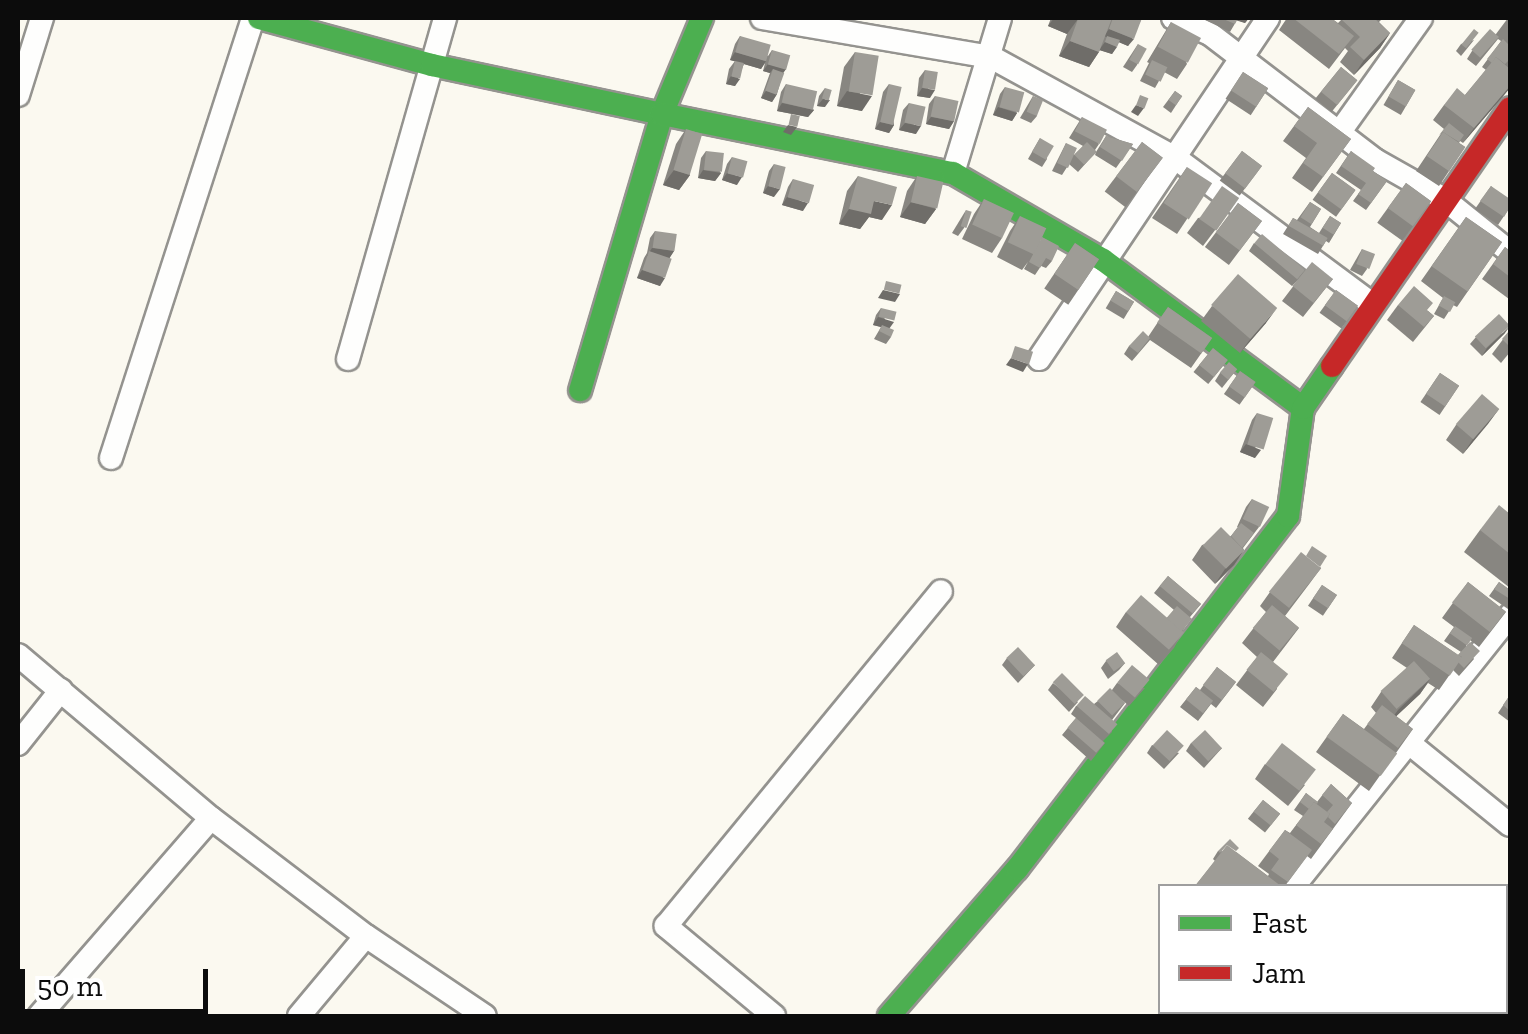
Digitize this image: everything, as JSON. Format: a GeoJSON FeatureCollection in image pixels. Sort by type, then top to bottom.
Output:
{"type":"FeatureCollection","features":[{"type":"Feature","properties":{"kind":"street"},"geometry":{"type":"LineString","coordinates":[[18,95],[42,18]]}},
{"type":"Feature","properties":{"kind":"street"},"geometry":{"type":"LineString","coordinates":[[111,458],[256,18],[432,65],[953,173],[1103,260],[1303,408]]}},
{"type":"Feature","properties":{"kind":"street"},"geometry":{"type":"LineString","coordinates":[[348,359],[445,18]]}},
{"type":"Feature","properties":{"kind":"street"},"geometry":{"type":"LineString","coordinates":[[580,390],[662,114],[702,18]]}},
{"type":"Feature","properties":{"kind":"street"},"geometry":{"type":"LineString","coordinates":[[762,18],[991,56],[1174,157],[1373,305]]}},
{"type":"Feature","properties":{"kind":"street"},"geometry":{"type":"LineString","coordinates":[[953,173],[1000,18]]}},
{"type":"Feature","properties":{"kind":"street"},"geometry":{"type":"LineString","coordinates":[[1173,18],[1210,34],[1242,56],[1374,160],[1444,199],[1510,252]]}},
{"type":"Feature","properties":{"kind":"street"},"geometry":{"type":"LineString","coordinates":[[1039,359],[1268,18]]}},
{"type":"Feature","properties":{"kind":"street"},"geometry":{"type":"LineString","coordinates":[[1339,133],[1420,18]]}},
{"type":"Feature","properties":{"kind":"street"},"geometry":{"type":"LineString","coordinates":[[889,1016],[1017,868],[1288,516],[1303,408],[1510,108]]}},
{"type":"Feature","properties":{"kind":"street"},"geometry":{"type":"LineString","coordinates":[[774,1016],[666,926],[941,591]]}},
{"type":"Feature","properties":{"kind":"street"},"geometry":{"type":"LineString","coordinates":[[1296,884],[1510,615]]}},
{"type":"Feature","properties":{"kind":"street"},"geometry":{"type":"LineString","coordinates":[[18,655],[211,818],[366,936],[486,1016]]}},
{"type":"Feature","properties":{"kind":"street"},"geometry":{"type":"LineString","coordinates":[[18,744],[61,690]]}},
{"type":"Feature","properties":{"kind":"street"},"geometry":{"type":"LineString","coordinates":[[1409,743],[1510,825]]}},
{"type":"Feature","properties":{"kind":"street"},"geometry":{"type":"LineString","coordinates":[[39,1016],[211,818]]}},
{"type":"Feature","properties":{"kind":"street"},"geometry":{"type":"LineString","coordinates":[[299,1016],[366,936]]}},
{"type":"Feature","properties":{"kind":"green space"},"geometry":{"type":"Polygon","coordinates":[[[1279,1014],[1479,1014],[1479,1016],[1279,1014]]]}},
{"type":"Feature","properties":{"kind":"building"},"geometry":{"type":"Polygon","coordinates":[[[1074,18],[1112,18],[1099,52],[1070,41],[1078,19],[1074,18]]]}},
{"type":"Feature","properties":{"kind":"building"},"geometry":{"type":"Polygon","coordinates":[[[1113,18],[1142,18],[1134,39],[1109,29],[1113,18]]]}},
{"type":"Feature","properties":{"kind":"building"},"geometry":{"type":"Polygon","coordinates":[[[1293,18],[1331,18],[1354,36],[1339,54],[1293,18]]]}},
{"type":"Feature","properties":{"kind":"building"},"geometry":{"type":"Polygon","coordinates":[[[1343,18],[1374,18],[1390,33],[1364,60],[1350,47],[1360,37],[1343,18]]]}},
{"type":"Feature","properties":{"kind":"building"},"geometry":{"type":"Polygon","coordinates":[[[1171,22],[1201,38],[1188,63],[1158,47],[1171,22]]]}},
{"type":"Feature","properties":{"kind":"building"},"geometry":{"type":"Polygon","coordinates":[[[1474,29],[1479,33],[1466,48],[1461,45],[1474,29]]]}},
{"type":"Feature","properties":{"kind":"building"},"geometry":{"type":"Polygon","coordinates":[[[1490,29],[1499,37],[1480,58],[1471,50],[1490,29]]]}},
{"type":"Feature","properties":{"kind":"building"},"geometry":{"type":"Polygon","coordinates":[[[740,36],[771,45],[766,61],[735,52],[740,36]]]}},
{"type":"Feature","properties":{"kind":"building"},"geometry":{"type":"Polygon","coordinates":[[[1107,36],[1120,40],[1117,47],[1105,42],[1107,36]]]}},
{"type":"Feature","properties":{"kind":"building"},"geometry":{"type":"Polygon","coordinates":[[[1503,39],[1510,46],[1510,63],[1496,57],[1492,63],[1487,59],[1503,39]]]}},
{"type":"Feature","properties":{"kind":"building"},"geometry":{"type":"Polygon","coordinates":[[[1138,44],[1147,49],[1138,65],[1129,60],[1138,44]]]}},
{"type":"Feature","properties":{"kind":"building"},"geometry":{"type":"Polygon","coordinates":[[[772,50],[790,55],[786,70],[768,64],[772,50]]]}},
{"type":"Feature","properties":{"kind":"building"},"geometry":{"type":"Polygon","coordinates":[[[855,52],[879,56],[872,95],[849,92],[855,52]]]}},
{"type":"Feature","properties":{"kind":"building"},"geometry":{"type":"Polygon","coordinates":[[[1496,57],[1510,69],[1510,86],[1474,128],[1444,105],[1457,88],[1465,95],[1496,57]]]}},
{"type":"Feature","properties":{"kind":"building"},"geometry":{"type":"Polygon","coordinates":[[[1152,60],[1167,67],[1161,82],[1145,75],[1152,60]]]}},
{"type":"Feature","properties":{"kind":"building"},"geometry":{"type":"Polygon","coordinates":[[[735,61],[744,63],[740,79],[731,77],[735,61]]]}},
{"type":"Feature","properties":{"kind":"building"},"geometry":{"type":"Polygon","coordinates":[[[1341,67],[1357,80],[1337,105],[1321,92],[1341,67]]]}},
{"type":"Feature","properties":{"kind":"building"},"geometry":{"type":"Polygon","coordinates":[[[773,69],[784,73],[776,95],[765,91],[773,69]]]}},
{"type":"Feature","properties":{"kind":"building"},"geometry":{"type":"Polygon","coordinates":[[[925,70],[938,72],[935,90],[922,88],[925,70]]]}},
{"type":"Feature","properties":{"kind":"building"},"geometry":{"type":"Polygon","coordinates":[[[1243,72],[1268,88],[1256,107],[1231,90],[1243,72]]]}},
{"type":"Feature","properties":{"kind":"building"},"geometry":{"type":"Polygon","coordinates":[[[1398,80],[1415,90],[1406,106],[1388,96],[1398,80]]]}},
{"type":"Feature","properties":{"kind":"building"},"geometry":{"type":"Polygon","coordinates":[[[786,84],[817,91],[813,110],[782,103],[786,84]]]}},
{"type":"Feature","properties":{"kind":"building"},"geometry":{"type":"Polygon","coordinates":[[[889,84],[902,87],[893,125],[880,122],[889,84]]]}},
{"type":"Feature","properties":{"kind":"building"},"geometry":{"type":"Polygon","coordinates":[[[1005,87],[1024,92],[1019,112],[1000,107],[1005,87]]]}},
{"type":"Feature","properties":{"kind":"building"},"geometry":{"type":"Polygon","coordinates":[[[825,88],[832,90],[829,101],[822,99],[825,88]]]}},
{"type":"Feature","properties":{"kind":"building"},"geometry":{"type":"Polygon","coordinates":[[[1175,91],[1182,96],[1176,105],[1169,100],[1175,91]]]}},
{"type":"Feature","properties":{"kind":"building"},"geometry":{"type":"Polygon","coordinates":[[[1140,95],[1148,98],[1144,108],[1136,105],[1140,95]]]}},
{"type":"Feature","properties":{"kind":"building"},"geometry":{"type":"Polygon","coordinates":[[[935,96],[958,101],[954,122],[931,117],[935,96]]]}},
{"type":"Feature","properties":{"kind":"building"},"geometry":{"type":"Polygon","coordinates":[[[1033,96],[1043,100],[1037,116],[1027,112],[1033,96]]]}},
{"type":"Feature","properties":{"kind":"building"},"geometry":{"type":"Polygon","coordinates":[[[909,103],[926,107],[921,126],[905,122],[909,103]]]}},
{"type":"Feature","properties":{"kind":"building"},"geometry":{"type":"Polygon","coordinates":[[[1308,107],[1351,139],[1323,177],[1303,163],[1317,143],[1294,126],[1308,107]]]}},
{"type":"Feature","properties":{"kind":"building"},"geometry":{"type":"Polygon","coordinates":[[[791,114],[800,116],[797,127],[789,125],[791,114]]]}},
{"type":"Feature","properties":{"kind":"building"},"geometry":{"type":"Polygon","coordinates":[[[1082,117],[1107,130],[1100,144],[1075,131],[1082,117]]]}},
{"type":"Feature","properties":{"kind":"building"},"geometry":{"type":"Polygon","coordinates":[[[1449,123],[1464,135],[1459,142],[1443,132],[1439,135],[1449,123]]]}},
{"type":"Feature","properties":{"kind":"building"},"geometry":{"type":"Polygon","coordinates":[[[686,129],[702,134],[690,175],[673,170],[686,129]]]}},
{"type":"Feature","properties":{"kind":"building"},"geometry":{"type":"Polygon","coordinates":[[[1443,132],[1465,147],[1449,171],[1427,156],[1443,132]]]}},
{"type":"Feature","properties":{"kind":"building"},"geometry":{"type":"Polygon","coordinates":[[[1106,136],[1133,144],[1122,161],[1100,147],[1106,136]]]}},
{"type":"Feature","properties":{"kind":"building"},"geometry":{"type":"Polygon","coordinates":[[[1040,138],[1054,146],[1046,160],[1032,152],[1040,138]]]}},
{"type":"Feature","properties":{"kind":"building"},"geometry":{"type":"Polygon","coordinates":[[[1087,142],[1097,152],[1084,165],[1074,155],[1087,142]]]}},
{"type":"Feature","properties":{"kind":"building"},"geometry":{"type":"Polygon","coordinates":[[[1142,142],[1163,158],[1137,192],[1116,176],[1142,142]]]}},
{"type":"Feature","properties":{"kind":"building"},"geometry":{"type":"Polygon","coordinates":[[[1066,143],[1077,148],[1068,168],[1057,163],[1066,143]]]}},
{"type":"Feature","properties":{"kind":"building"},"geometry":{"type":"Polygon","coordinates":[[[706,151],[724,153],[722,172],[704,170],[706,151]]]}},
{"type":"Feature","properties":{"kind":"building"},"geometry":{"type":"Polygon","coordinates":[[[1242,151],[1262,166],[1245,188],[1225,173],[1242,151]]]}},
{"type":"Feature","properties":{"kind":"building"},"geometry":{"type":"Polygon","coordinates":[[[1351,151],[1387,181],[1371,203],[1358,194],[1366,183],[1341,166],[1351,151]]]}},
{"type":"Feature","properties":{"kind":"building"},"geometry":{"type":"Polygon","coordinates":[[[732,157],[747,161],[743,178],[728,173],[732,157]]]}},
{"type":"Feature","properties":{"kind":"building"},"geometry":{"type":"Polygon","coordinates":[[[774,164],[786,167],[780,189],[768,186],[774,164]]]}},
{"type":"Feature","properties":{"kind":"building"},"geometry":{"type":"Polygon","coordinates":[[[1187,167],[1212,183],[1189,219],[1164,203],[1187,167]]]}},
{"type":"Feature","properties":{"kind":"building"},"geometry":{"type":"Polygon","coordinates":[[[1332,173],[1355,190],[1341,209],[1318,192],[1332,173]]]}},
{"type":"Feature","properties":{"kind":"building"},"geometry":{"type":"Polygon","coordinates":[[[858,176],[897,187],[892,205],[874,201],[871,214],[849,209],[858,176]]]}},
{"type":"Feature","properties":{"kind":"building"},"geometry":{"type":"Polygon","coordinates":[[[917,176],[943,182],[937,208],[911,202],[917,176]]]}},
{"type":"Feature","properties":{"kind":"building"},"geometry":{"type":"Polygon","coordinates":[[[793,179],[814,185],[809,203],[788,197],[793,179]]]}},
{"type":"Feature","properties":{"kind":"building"},"geometry":{"type":"Polygon","coordinates":[[[1406,183],[1431,201],[1413,226],[1388,208],[1406,183]]]}},
{"type":"Feature","properties":{"kind":"building"},"geometry":{"type":"Polygon","coordinates":[[[1222,186],[1239,198],[1216,231],[1199,219],[1222,186]]]}},
{"type":"Feature","properties":{"kind":"building"},"geometry":{"type":"Polygon","coordinates":[[[1491,186],[1510,199],[1504,217],[1480,201],[1491,186]]]}},
{"type":"Feature","properties":{"kind":"building"},"geometry":{"type":"Polygon","coordinates":[[[984,199],[1014,213],[1002,238],[972,224],[984,199]]]}},
{"type":"Feature","properties":{"kind":"building"},"geometry":{"type":"Polygon","coordinates":[[[1310,202],[1321,209],[1311,224],[1300,217],[1310,202]]]}},
{"type":"Feature","properties":{"kind":"building"},"geometry":{"type":"Polygon","coordinates":[[[1238,203],[1262,221],[1240,251],[1216,233],[1238,203]]]}},
{"type":"Feature","properties":{"kind":"building"},"geometry":{"type":"Polygon","coordinates":[[[966,210],[972,212],[966,228],[961,226],[966,210]]]}},
{"type":"Feature","properties":{"kind":"building"},"geometry":{"type":"Polygon","coordinates":[[[1020,216],[1046,228],[1034,255],[1008,242],[1020,216]]]}},
{"type":"Feature","properties":{"kind":"building"},"geometry":{"type":"Polygon","coordinates":[[[1330,216],[1341,223],[1334,235],[1323,228],[1330,216]]]}},
{"type":"Feature","properties":{"kind":"building"},"geometry":{"type":"Polygon","coordinates":[[[1466,217],[1502,242],[1468,291],[1432,266],[1466,217]]]}},
{"type":"Feature","properties":{"kind":"building"},"geometry":{"type":"Polygon","coordinates":[[[1293,218],[1328,238],[1323,246],[1288,226],[1293,218]]]}},
{"type":"Feature","properties":{"kind":"building"},"geometry":{"type":"Polygon","coordinates":[[[655,231],[677,234],[674,251],[653,248],[655,231]]]}},
{"type":"Feature","properties":{"kind":"building"},"geometry":{"type":"Polygon","coordinates":[[[1262,234],[1305,270],[1297,279],[1254,243],[1262,234]]]}},
{"type":"Feature","properties":{"kind":"building"},"geometry":{"type":"Polygon","coordinates":[[[1042,237],[1059,246],[1052,261],[1046,258],[1040,268],[1029,262],[1042,237]]]}},
{"type":"Feature","properties":{"kind":"building"},"geometry":{"type":"Polygon","coordinates":[[[1075,243],[1099,259],[1078,290],[1054,274],[1075,243]]]}},
{"type":"Feature","properties":{"kind":"building"},"geometry":{"type":"Polygon","coordinates":[[[1505,247],[1510,251],[1510,277],[1493,264],[1505,247]]]}},
{"type":"Feature","properties":{"kind":"building"},"geometry":{"type":"Polygon","coordinates":[[[1362,249],[1375,254],[1369,269],[1356,264],[1362,249]]]}},
{"type":"Feature","properties":{"kind":"building"},"geometry":{"type":"Polygon","coordinates":[[[649,251],[672,259],[665,278],[642,270],[649,251]]]}},
{"type":"Feature","properties":{"kind":"building"},"geometry":{"type":"Polygon","coordinates":[[[1312,262],[1333,279],[1313,303],[1292,286],[1312,262]]]}},
{"type":"Feature","properties":{"kind":"building"},"geometry":{"type":"Polygon","coordinates":[[[1238,274],[1277,308],[1250,339],[1211,305],[1238,274]]]}},
{"type":"Feature","properties":{"kind":"building"},"geometry":{"type":"Polygon","coordinates":[[[886,281],[902,285],[899,294],[884,290],[886,281]]]}},
{"type":"Feature","properties":{"kind":"building"},"geometry":{"type":"Polygon","coordinates":[[[1414,286],[1433,303],[1427,310],[1434,316],[1424,327],[1398,305],[1414,286]]]}},
{"type":"Feature","properties":{"kind":"building"},"geometry":{"type":"Polygon","coordinates":[[[1336,290],[1358,306],[1347,321],[1325,305],[1336,290]]]}},
{"type":"Feature","properties":{"kind":"building"},"geometry":{"type":"Polygon","coordinates":[[[1116,291],[1134,302],[1128,311],[1110,300],[1116,291]]]}},
{"type":"Feature","properties":{"kind":"building"},"geometry":{"type":"Polygon","coordinates":[[[1444,296],[1455,302],[1450,312],[1439,306],[1444,296]]]}},
{"type":"Feature","properties":{"kind":"building"},"geometry":{"type":"Polygon","coordinates":[[[1168,307],[1212,338],[1201,354],[1157,323],[1168,307]]]}},
{"type":"Feature","properties":{"kind":"building"},"geometry":{"type":"Polygon","coordinates":[[[881,308],[897,312],[894,321],[879,317],[881,308]]]}},
{"type":"Feature","properties":{"kind":"building"},"geometry":{"type":"Polygon","coordinates":[[[1499,314],[1510,326],[1486,348],[1475,337],[1499,314]]]}},
{"type":"Feature","properties":{"kind":"building"},"geometry":{"type":"Polygon","coordinates":[[[882,325],[894,330],[891,337],[879,331],[882,325]]]}},
{"type":"Feature","properties":{"kind":"building"},"geometry":{"type":"Polygon","coordinates":[[[1510,330],[1510,347],[1502,339],[1510,330]]]}},
{"type":"Feature","properties":{"kind":"building"},"geometry":{"type":"Polygon","coordinates":[[[1143,331],[1150,338],[1138,353],[1129,346],[1143,331]]]}},
{"type":"Feature","properties":{"kind":"building"},"geometry":{"type":"Polygon","coordinates":[[[1015,346],[1033,352],[1029,364],[1011,358],[1015,346]]]}},
{"type":"Feature","properties":{"kind":"building"},"geometry":{"type":"Polygon","coordinates":[[[1213,348],[1228,360],[1214,377],[1199,365],[1213,348]]]}},
{"type":"Feature","properties":{"kind":"building"},"geometry":{"type":"Polygon","coordinates":[[[1229,362],[1237,369],[1228,380],[1220,373],[1229,362]]]}},
{"type":"Feature","properties":{"kind":"building"},"geometry":{"type":"Polygon","coordinates":[[[1240,371],[1256,382],[1245,397],[1229,387],[1240,371]]]}},
{"type":"Feature","properties":{"kind":"building"},"geometry":{"type":"Polygon","coordinates":[[[1440,373],[1459,386],[1445,407],[1426,394],[1440,373]]]}},
{"type":"Feature","properties":{"kind":"building"},"geometry":{"type":"Polygon","coordinates":[[[1482,394],[1499,409],[1473,439],[1456,424],[1482,394]]]}},
{"type":"Feature","properties":{"kind":"building"},"geometry":{"type":"Polygon","coordinates":[[[1257,413],[1273,418],[1264,450],[1247,445],[1257,413]]]}},
{"type":"Feature","properties":{"kind":"building"},"geometry":{"type":"Polygon","coordinates":[[[1252,499],[1269,507],[1260,527],[1243,519],[1252,499]]]}},
{"type":"Feature","properties":{"kind":"building"},"geometry":{"type":"Polygon","coordinates":[[[1499,505],[1510,514],[1510,554],[1480,530],[1499,505]]]}},
{"type":"Feature","properties":{"kind":"building"},"geometry":{"type":"Polygon","coordinates":[[[1241,523],[1254,533],[1242,548],[1231,536],[1241,523]]]}},
{"type":"Feature","properties":{"kind":"building"},"geometry":{"type":"Polygon","coordinates":[[[1221,527],[1244,550],[1226,569],[1203,545],[1221,527]]]}},
{"type":"Feature","properties":{"kind":"building"},"geometry":{"type":"Polygon","coordinates":[[[1312,546],[1327,556],[1320,567],[1306,556],[1312,546]]]}},
{"type":"Feature","properties":{"kind":"building"},"geometry":{"type":"Polygon","coordinates":[[[1301,552],[1321,568],[1289,608],[1269,592],[1301,552]]]}},
{"type":"Feature","properties":{"kind":"building"},"geometry":{"type":"Polygon","coordinates":[[[1168,576],[1201,604],[1193,614],[1160,586],[1168,576]]]}},
{"type":"Feature","properties":{"kind":"building"},"geometry":{"type":"Polygon","coordinates":[[[1468,582],[1506,612],[1490,632],[1452,602],[1468,582]]]}},
{"type":"Feature","properties":{"kind":"building"},"geometry":{"type":"Polygon","coordinates":[[[1499,582],[1510,590],[1510,599],[1494,589],[1499,582]]]}},
{"type":"Feature","properties":{"kind":"building"},"geometry":{"type":"Polygon","coordinates":[[[1322,585],[1337,595],[1328,608],[1313,598],[1322,585]]]}},
{"type":"Feature","properties":{"kind":"building"},"geometry":{"type":"Polygon","coordinates":[[[1141,595],[1184,632],[1169,650],[1126,612],[1141,595]]]}},
{"type":"Feature","properties":{"kind":"building"},"geometry":{"type":"Polygon","coordinates":[[[1272,605],[1299,627],[1280,650],[1253,628],[1272,605]]]}},
{"type":"Feature","properties":{"kind":"building"},"geometry":{"type":"Polygon","coordinates":[[[1177,606],[1192,619],[1182,631],[1167,618],[1177,606]]]}},
{"type":"Feature","properties":{"kind":"building"},"geometry":{"type":"Polygon","coordinates":[[[1414,625],[1462,657],[1450,676],[1402,643],[1414,625]]]}},
{"type":"Feature","properties":{"kind":"building"},"geometry":{"type":"Polygon","coordinates":[[[1455,626],[1472,638],[1467,645],[1450,633],[1455,626]]]}},
{"type":"Feature","properties":{"kind":"building"},"geometry":{"type":"Polygon","coordinates":[[[1470,642],[1480,651],[1464,668],[1458,655],[1470,642]]]}},
{"type":"Feature","properties":{"kind":"building"},"geometry":{"type":"Polygon","coordinates":[[[1018,647],[1035,665],[1023,676],[1006,658],[1018,647]]]}},
{"type":"Feature","properties":{"kind":"building"},"geometry":{"type":"Polygon","coordinates":[[[1117,652],[1125,663],[1114,672],[1106,660],[1117,652]]]}},
{"type":"Feature","properties":{"kind":"building"},"geometry":{"type":"Polygon","coordinates":[[[1261,652],[1288,674],[1274,692],[1247,670],[1261,652]]]}},
{"type":"Feature","properties":{"kind":"building"},"geometry":{"type":"Polygon","coordinates":[[[1414,661],[1430,679],[1397,709],[1381,691],[1414,661]]]}},
{"type":"Feature","properties":{"kind":"building"},"geometry":{"type":"Polygon","coordinates":[[[1132,665],[1150,680],[1135,697],[1117,683],[1132,665]]]}},
{"type":"Feature","properties":{"kind":"building"},"geometry":{"type":"Polygon","coordinates":[[[1217,667],[1236,682],[1222,700],[1203,685],[1217,667]]]}},
{"type":"Feature","properties":{"kind":"building"},"geometry":{"type":"Polygon","coordinates":[[[1062,673],[1084,695],[1075,704],[1053,682],[1062,673]]]}},
{"type":"Feature","properties":{"kind":"building"},"geometry":{"type":"Polygon","coordinates":[[[1196,687],[1213,701],[1203,713],[1186,699],[1196,687]]]}},
{"type":"Feature","properties":{"kind":"building"},"geometry":{"type":"Polygon","coordinates":[[[1110,688],[1125,703],[1112,716],[1097,701],[1110,688]]]}},
{"type":"Feature","properties":{"kind":"building"},"geometry":{"type":"Polygon","coordinates":[[[1085,696],[1117,724],[1109,734],[1076,706],[1085,696]]]}},
{"type":"Feature","properties":{"kind":"building"},"geometry":{"type":"Polygon","coordinates":[[[1382,705],[1413,729],[1398,748],[1367,724],[1382,705]]]}},
{"type":"Feature","properties":{"kind":"building"},"geometry":{"type":"Polygon","coordinates":[[[1343,714],[1397,753],[1381,776],[1327,737],[1343,714]]]}},
{"type":"Feature","properties":{"kind":"building"},"geometry":{"type":"Polygon","coordinates":[[[1076,718],[1105,743],[1096,753],[1067,728],[1076,718]]]}},
{"type":"Feature","properties":{"kind":"building"},"geometry":{"type":"Polygon","coordinates":[[[1167,730],[1184,746],[1169,761],[1153,745],[1167,730]]]}},
{"type":"Feature","properties":{"kind":"building"},"geometry":{"type":"Polygon","coordinates":[[[1205,730],[1222,748],[1208,761],[1191,743],[1205,730]]]}},
{"type":"Feature","properties":{"kind":"building"},"geometry":{"type":"Polygon","coordinates":[[[1282,743],[1316,769],[1299,791],[1265,764],[1282,743]]]}},
{"type":"Feature","properties":{"kind":"building"},"geometry":{"type":"Polygon","coordinates":[[[1331,784],[1352,803],[1335,824],[1327,812],[1333,805],[1322,795],[1331,784]]]}},
{"type":"Feature","properties":{"kind":"building"},"geometry":{"type":"Polygon","coordinates":[[[1306,793],[1318,802],[1309,809],[1300,802],[1306,793]]]}},
{"type":"Feature","properties":{"kind":"building"},"geometry":{"type":"Polygon","coordinates":[[[1263,800],[1280,814],[1271,826],[1254,812],[1263,800]]]}},
{"type":"Feature","properties":{"kind":"building"},"geometry":{"type":"Polygon","coordinates":[[[1314,802],[1330,814],[1324,822],[1333,829],[1321,844],[1296,825],[1314,802]]]}},
{"type":"Feature","properties":{"kind":"building"},"geometry":{"type":"Polygon","coordinates":[[[1285,830],[1312,850],[1288,882],[1271,870],[1279,859],[1269,851],[1285,830]]]}},
{"type":"Feature","properties":{"kind":"building"},"geometry":{"type":"Polygon","coordinates":[[[1230,839],[1239,848],[1236,851],[1227,845],[1220,853],[1218,851],[1230,839]]]}},
{"type":"Feature","properties":{"kind":"building"},"geometry":{"type":"Polygon","coordinates":[[[1227,845],[1278,884],[1197,884],[1227,845]]]}},
{"type":"Feature","properties":{"kind":"traffic: fast"},"geometry":{"type":"LineString","coordinates":[[259,18],[432,65],[662,114],[580,390]]}},
{"type":"Feature","properties":{"kind":"traffic: fast"},"geometry":{"type":"LineString","coordinates":[[702,18],[662,114],[953,173],[1103,260],[1303,408]]}},
{"type":"Feature","properties":{"kind":"traffic: fast"},"geometry":{"type":"LineString","coordinates":[[889,1016],[1017,869],[1288,516],[1303,408],[1332,366]]}},
{"type":"Feature","properties":{"kind":"traffic: jam"},"geometry":{"type":"LineString","coordinates":[[1332,366],[1510,108]]}}]}
